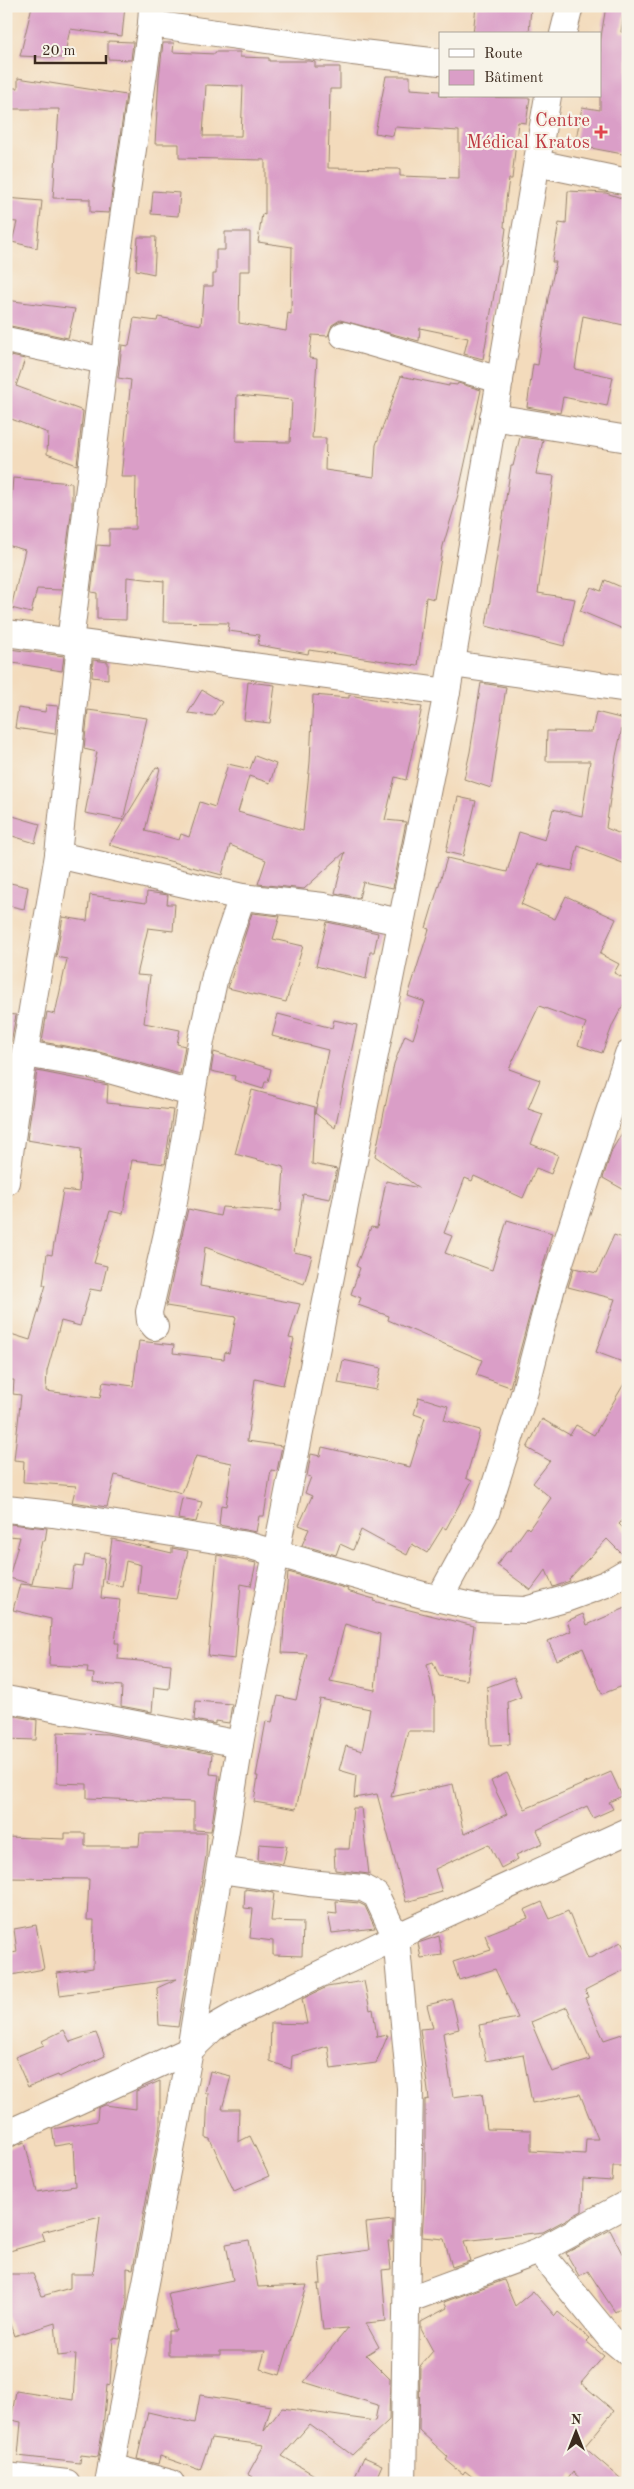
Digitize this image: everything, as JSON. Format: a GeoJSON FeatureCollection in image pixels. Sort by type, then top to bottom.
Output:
{"type":"FeatureCollection","features":[{"type":"Feature","properties":{"kind":"street"},"geometry":{"type":"LineString","coordinates":[[564,32],[570,6]]}},
{"type":"Feature","properties":{"kind":"street"},"geometry":{"type":"LineString","coordinates":[[6,1182],[58,855],[75,643],[105,361],[152,15],[353,52],[439,62]]}},
{"type":"Feature","properties":{"kind":"street"},"geometry":{"type":"LineString","coordinates":[[171,2483],[110,2475],[190,2050],[240,1744],[276,1553],[447,692],[548,98]]}},
{"type":"Feature","properties":{"kind":"street"},"geometry":{"type":"LineString","coordinates":[[536,163],[628,182]]}},
{"type":"Feature","properties":{"kind":"street"},"geometry":{"type":"LineString","coordinates":[[343,335],[500,380]]}},
{"type":"Feature","properties":{"kind":"street"},"geometry":{"type":"LineString","coordinates":[[6,340],[105,361]]}},
{"type":"Feature","properties":{"kind":"street"},"geometry":{"type":"LineString","coordinates":[[493,417],[628,439]]}},
{"type":"Feature","properties":{"kind":"street"},"geometry":{"type":"LineString","coordinates":[[6,633],[447,692]]}},
{"type":"Feature","properties":{"kind":"street"},"geometry":{"type":"LineString","coordinates":[[452,664],[628,689]]}},
{"type":"Feature","properties":{"kind":"street"},"geometry":{"type":"LineString","coordinates":[[58,855],[242,896],[323,906],[401,922]]}},
{"type":"Feature","properties":{"kind":"street"},"geometry":{"type":"LineString","coordinates":[[155,1327],[150,1321],[150,1312],[173,1207],[191,1093],[215,976],[242,896]]}},
{"type":"Feature","properties":{"kind":"street"},"geometry":{"type":"LineString","coordinates":[[25,1054],[95,1066],[191,1093]]}},
{"type":"Feature","properties":{"kind":"street"},"geometry":{"type":"LineString","coordinates":[[439,1599],[486,1513],[526,1391],[552,1287],[628,1054]]}},
{"type":"Feature","properties":{"kind":"street"},"geometry":{"type":"LineString","coordinates":[[6,1509],[53,1514],[247,1545],[439,1599],[480,1608],[525,1610],[565,1599],[606,1584],[628,1571]]}},
{"type":"Feature","properties":{"kind":"street"},"geometry":{"type":"LineString","coordinates":[[6,1699],[240,1744]]}},
{"type":"Feature","properties":{"kind":"street"},"geometry":{"type":"LineString","coordinates":[[6,2134],[190,2050],[213,2028],[396,1937],[628,1831]]}},
{"type":"Feature","properties":{"kind":"street"},"geometry":{"type":"LineString","coordinates":[[220,1870],[309,1883],[363,1888],[376,1895],[396,1937],[410,2088],[403,2483]]}},
{"type":"Feature","properties":{"kind":"street"},"geometry":{"type":"LineString","coordinates":[[407,2300],[539,2251],[628,2203]]}},
{"type":"Feature","properties":{"kind":"street"},"geometry":{"type":"LineString","coordinates":[[539,2251],[610,2338],[628,2353]]}},
{"type":"Feature","properties":{"kind":"street"},"geometry":{"type":"LineString","coordinates":[[6,2476],[67,2483]]}},
{"type":"Feature","properties":{"kind":"building"},"geometry":{"type":"Polygon","coordinates":[[[32,6],[125,6],[122,36],[70,29],[64,58],[20,56],[32,6]]]}},
{"type":"Feature","properties":{"kind":"building"},"geometry":{"type":"Polygon","coordinates":[[[476,6],[531,6],[529,32],[473,32],[476,6]]]}},
{"type":"Feature","properties":{"kind":"building"},"geometry":{"type":"Polygon","coordinates":[[[606,6],[625,6],[621,32],[628,33],[628,155],[575,145],[582,107],[600,110],[600,98],[602,98],[602,32],[606,6]]]}},
{"type":"Feature","properties":{"kind":"building"},"geometry":{"type":"Polygon","coordinates":[[[108,41],[133,42],[131,60],[108,59],[108,41]]]}},
{"type":"Feature","properties":{"kind":"building"},"geometry":{"type":"Polygon","coordinates":[[[163,43],[174,43],[173,52],[215,54],[215,52],[240,52],[240,57],[269,58],[269,61],[310,61],[315,62],[315,67],[340,67],[340,89],[330,89],[328,168],[400,169],[400,176],[459,178],[459,131],[395,127],[393,136],[375,133],[386,76],[410,76],[410,89],[439,91],[439,98],[530,98],[526,123],[518,122],[512,179],[509,179],[506,200],[504,227],[506,228],[501,265],[499,265],[483,359],[464,354],[468,338],[420,328],[419,341],[340,320],[332,325],[328,336],[312,335],[309,358],[317,359],[312,438],[326,438],[325,470],[374,477],[376,445],[401,376],[449,386],[449,384],[457,385],[458,383],[481,390],[458,495],[443,546],[434,599],[426,597],[418,666],[309,650],[308,654],[258,645],[259,635],[228,631],[229,623],[163,622],[164,581],[127,577],[126,620],[97,619],[97,593],[91,592],[97,545],[109,546],[109,529],[135,529],[136,477],[121,477],[131,380],[118,378],[122,345],[129,346],[134,318],[157,321],[158,317],[201,325],[204,286],[213,286],[213,274],[216,274],[216,250],[225,250],[225,232],[250,232],[250,271],[240,271],[239,323],[286,331],[288,313],[291,314],[292,247],[258,242],[262,214],[265,215],[265,160],[179,158],[179,144],[155,144],[163,43]],[[206,85],[203,136],[241,136],[243,86],[206,85]],[[237,395],[236,441],[290,442],[292,400],[237,395]]]}},
{"type":"Feature","properties":{"kind":"building"},"geometry":{"type":"Polygon","coordinates":[[[18,78],[126,95],[109,213],[90,212],[90,199],[53,198],[59,109],[6,109],[7,88],[18,88],[18,78]]]}},
{"type":"Feature","properties":{"kind":"building"},"geometry":{"type":"Polygon","coordinates":[[[153,191],[180,193],[178,216],[151,214],[153,191]]]}},
{"type":"Feature","properties":{"kind":"building"},"geometry":{"type":"Polygon","coordinates":[[[568,191],[606,193],[628,200],[628,326],[583,316],[575,369],[613,377],[607,406],[563,397],[560,413],[527,407],[533,364],[538,365],[548,298],[556,262],[552,262],[559,223],[566,224],[568,191]]]}},
{"type":"Feature","properties":{"kind":"building"},"geometry":{"type":"Polygon","coordinates":[[[6,198],[42,201],[37,248],[12,242],[17,222],[6,221],[6,198]]]}},
{"type":"Feature","properties":{"kind":"building"},"geometry":{"type":"Polygon","coordinates":[[[138,237],[156,237],[154,274],[136,270],[138,237]]]}},
{"type":"Feature","properties":{"kind":"building"},"geometry":{"type":"Polygon","coordinates":[[[6,300],[75,309],[68,338],[6,325],[6,300]]]}},
{"type":"Feature","properties":{"kind":"building"},"geometry":{"type":"Polygon","coordinates":[[[6,355],[25,359],[16,386],[83,411],[77,465],[47,454],[48,433],[6,417],[6,355]]]}},
{"type":"Feature","properties":{"kind":"building"},"geometry":{"type":"Polygon","coordinates":[[[520,437],[543,440],[536,474],[554,476],[538,593],[575,599],[564,646],[486,626],[511,466],[513,466],[520,437]]]}},
{"type":"Feature","properties":{"kind":"building"},"geometry":{"type":"Polygon","coordinates":[[[13,478],[72,483],[72,507],[61,590],[37,589],[31,613],[11,608],[25,550],[7,545],[13,478]]]}},
{"type":"Feature","properties":{"kind":"building"},"geometry":{"type":"Polygon","coordinates":[[[605,580],[628,590],[628,631],[580,611],[591,587],[601,591],[605,580]]]}},
{"type":"Feature","properties":{"kind":"building"},"geometry":{"type":"Polygon","coordinates":[[[9,649],[64,656],[62,671],[7,662],[9,649]]]}},
{"type":"Feature","properties":{"kind":"building"},"geometry":{"type":"Polygon","coordinates":[[[93,660],[108,662],[108,679],[92,677],[93,660]]]}},
{"type":"Feature","properties":{"kind":"building"},"geometry":{"type":"Polygon","coordinates":[[[248,682],[275,685],[270,723],[244,720],[248,682]]]}},
{"type":"Feature","properties":{"kind":"building"},"geometry":{"type":"Polygon","coordinates":[[[481,683],[506,687],[491,788],[464,779],[481,683]]]}},
{"type":"Feature","properties":{"kind":"building"},"geometry":{"type":"Polygon","coordinates":[[[202,690],[222,702],[213,716],[188,713],[202,690]]]}},
{"type":"Feature","properties":{"kind":"building"},"geometry":{"type":"Polygon","coordinates":[[[313,695],[349,698],[349,695],[422,707],[406,780],[395,777],[385,820],[406,822],[393,888],[363,882],[359,898],[335,893],[345,852],[304,889],[258,884],[266,860],[230,845],[222,875],[109,845],[156,767],[160,768],[145,831],[179,840],[181,834],[189,837],[200,802],[215,807],[228,764],[250,769],[255,756],[276,764],[270,783],[249,776],[238,812],[303,831],[310,762],[313,695]]]}},
{"type":"Feature","properties":{"kind":"building"},"geometry":{"type":"Polygon","coordinates":[[[46,705],[58,706],[55,734],[15,728],[18,708],[45,712],[46,705]]]}},
{"type":"Feature","properties":{"kind":"building"},"geometry":{"type":"Polygon","coordinates":[[[88,710],[147,718],[123,820],[85,813],[97,752],[84,749],[88,710]]]}},
{"type":"Feature","properties":{"kind":"building"},"geometry":{"type":"Polygon","coordinates":[[[596,712],[624,719],[616,756],[606,828],[628,837],[628,865],[578,846],[572,871],[538,864],[521,904],[555,919],[566,896],[616,919],[600,954],[619,964],[614,973],[628,980],[628,996],[613,1024],[602,1053],[578,1045],[586,1023],[539,1006],[509,1069],[540,1080],[528,1109],[543,1114],[531,1144],[558,1155],[551,1174],[536,1168],[523,1198],[474,1176],[472,1181],[465,1178],[444,1233],[452,1236],[445,1253],[492,1270],[507,1220],[552,1233],[510,1387],[476,1375],[482,1360],[388,1320],[389,1316],[358,1305],[361,1298],[351,1294],[360,1268],[356,1266],[371,1227],[377,1228],[386,1181],[419,1188],[375,1156],[394,1064],[405,1035],[413,1039],[425,1002],[408,996],[429,929],[426,928],[447,858],[507,872],[519,832],[545,840],[553,809],[582,816],[590,761],[546,761],[547,731],[592,732],[596,712]]]}},
{"type":"Feature","properties":{"kind":"building"},"geometry":{"type":"Polygon","coordinates":[[[458,797],[476,801],[463,856],[446,852],[458,797]]]}},
{"type":"Feature","properties":{"kind":"building"},"geometry":{"type":"Polygon","coordinates":[[[6,814],[40,824],[35,843],[6,834],[6,814]]]}},
{"type":"Feature","properties":{"kind":"building"},"geometry":{"type":"Polygon","coordinates":[[[6,882],[28,887],[24,909],[6,905],[6,882]]]}},
{"type":"Feature","properties":{"kind":"building"},"geometry":{"type":"Polygon","coordinates":[[[147,892],[168,895],[167,904],[175,904],[173,931],[148,928],[137,975],[150,976],[144,1023],[180,1030],[177,1044],[185,1046],[180,1074],[99,1052],[42,1042],[47,1012],[55,1014],[67,959],[56,957],[63,917],[87,921],[90,895],[146,903],[147,892]]]}},
{"type":"Feature","properties":{"kind":"building"},"geometry":{"type":"Polygon","coordinates":[[[252,913],[280,916],[273,939],[303,946],[286,1002],[228,988],[252,913]]]}},
{"type":"Feature","properties":{"kind":"building"},"geometry":{"type":"Polygon","coordinates":[[[327,922],[378,933],[374,952],[370,952],[366,979],[316,966],[327,922]]]}},
{"type":"Feature","properties":{"kind":"building"},"geometry":{"type":"Polygon","coordinates":[[[6,1014],[16,1015],[11,1042],[6,1042],[6,1014]]]}},
{"type":"Feature","properties":{"kind":"building"},"geometry":{"type":"Polygon","coordinates":[[[278,1014],[332,1028],[334,1020],[357,1025],[335,1128],[315,1113],[328,1050],[272,1036],[278,1014]]]}},
{"type":"Feature","properties":{"kind":"building"},"geometry":{"type":"Polygon","coordinates":[[[214,1052],[271,1069],[268,1082],[265,1082],[263,1089],[234,1080],[235,1076],[211,1071],[214,1052]]]}},
{"type":"Feature","properties":{"kind":"building"},"geometry":{"type":"Polygon","coordinates":[[[37,1071],[108,1085],[107,1103],[173,1110],[165,1164],[132,1160],[123,1214],[110,1211],[94,1263],[107,1266],[101,1291],[90,1289],[80,1326],[61,1321],[47,1371],[46,1391],[100,1398],[103,1382],[133,1386],[139,1341],[174,1345],[173,1353],[224,1359],[225,1352],[229,1353],[236,1317],[166,1306],[188,1209],[220,1216],[222,1207],[281,1211],[284,1167],[235,1154],[252,1090],[315,1107],[312,1164],[337,1169],[330,1199],[303,1194],[294,1252],[312,1256],[304,1284],[205,1247],[200,1286],[300,1304],[289,1338],[294,1339],[283,1385],[255,1379],[247,1441],[282,1446],[277,1471],[271,1470],[264,1516],[259,1516],[256,1532],[219,1525],[221,1505],[226,1506],[232,1463],[196,1456],[182,1493],[115,1475],[107,1507],[72,1502],[76,1486],[23,1482],[24,1461],[14,1460],[21,1395],[13,1394],[14,1380],[7,1380],[11,1334],[30,1340],[46,1285],[43,1285],[47,1254],[52,1255],[63,1190],[79,1192],[81,1149],[27,1140],[37,1071]]]}},
{"type":"Feature","properties":{"kind":"building"},"geometry":{"type":"Polygon","coordinates":[[[628,1123],[628,1192],[603,1178],[612,1150],[628,1123]]]}},
{"type":"Feature","properties":{"kind":"building"},"geometry":{"type":"Polygon","coordinates":[[[614,1235],[628,1240],[628,1364],[596,1352],[615,1299],[568,1287],[574,1268],[597,1273],[614,1235]]]}},
{"type":"Feature","properties":{"kind":"building"},"geometry":{"type":"Polygon","coordinates":[[[343,1360],[381,1368],[376,1390],[338,1383],[343,1360]]]}},
{"type":"Feature","properties":{"kind":"building"},"geometry":{"type":"Polygon","coordinates":[[[628,1377],[628,1514],[619,1524],[628,1533],[628,1556],[625,1557],[607,1539],[569,1579],[570,1581],[553,1587],[546,1570],[531,1590],[497,1565],[508,1550],[510,1551],[527,1527],[529,1529],[551,1498],[533,1483],[550,1461],[527,1448],[542,1419],[570,1435],[576,1425],[594,1435],[628,1377]]]}},
{"type":"Feature","properties":{"kind":"building"},"geometry":{"type":"Polygon","coordinates":[[[419,1397],[448,1406],[444,1420],[480,1430],[466,1478],[472,1481],[446,1529],[443,1527],[427,1553],[412,1544],[407,1555],[361,1530],[353,1550],[340,1544],[336,1555],[302,1545],[309,1529],[299,1525],[312,1496],[305,1493],[311,1477],[307,1476],[311,1454],[320,1456],[322,1447],[410,1467],[425,1418],[414,1414],[419,1397]]]}},
{"type":"Feature","properties":{"kind":"building"},"geometry":{"type":"Polygon","coordinates":[[[182,1498],[202,1502],[196,1522],[178,1519],[182,1498]]]}},
{"type":"Feature","properties":{"kind":"building"},"geometry":{"type":"Polygon","coordinates":[[[10,1524],[47,1528],[32,1584],[9,1578],[20,1537],[8,1536],[10,1524]]]}},
{"type":"Feature","properties":{"kind":"building"},"geometry":{"type":"Polygon","coordinates":[[[112,1539],[172,1553],[172,1548],[188,1551],[176,1599],[138,1594],[141,1565],[126,1561],[122,1586],[106,1583],[112,1539]]]}},
{"type":"Feature","properties":{"kind":"building"},"geometry":{"type":"Polygon","coordinates":[[[85,1555],[105,1558],[101,1598],[120,1600],[115,1643],[119,1643],[118,1659],[171,1664],[169,1689],[154,1687],[152,1712],[121,1706],[122,1686],[93,1683],[94,1674],[87,1673],[88,1667],[49,1665],[51,1619],[13,1610],[20,1584],[71,1589],[74,1566],[83,1567],[85,1555]]]}},
{"type":"Feature","properties":{"kind":"building"},"geometry":{"type":"Polygon","coordinates":[[[217,1555],[256,1563],[251,1586],[241,1584],[235,1659],[208,1656],[217,1555]]]}},
{"type":"Feature","properties":{"kind":"building"},"geometry":{"type":"Polygon","coordinates":[[[288,1572],[348,1589],[347,1591],[374,1599],[373,1601],[474,1626],[467,1680],[439,1676],[433,1662],[427,1664],[435,1701],[435,1731],[408,1731],[391,1797],[453,1784],[464,1834],[507,1814],[491,1781],[507,1773],[525,1809],[611,1772],[622,1796],[609,1802],[613,1809],[593,1818],[587,1806],[537,1830],[543,1843],[516,1855],[518,1859],[501,1868],[489,1844],[435,1869],[442,1892],[406,1902],[377,1794],[354,1798],[356,1775],[339,1770],[346,1746],[362,1751],[370,1709],[320,1699],[296,1809],[254,1802],[258,1776],[256,1776],[266,1721],[272,1722],[278,1696],[296,1700],[307,1654],[282,1653],[288,1572]],[[345,1624],[330,1681],[375,1690],[380,1634],[345,1624]]]}},
{"type":"Feature","properties":{"kind":"building"},"geometry":{"type":"Polygon","coordinates":[[[628,1607],[628,1684],[602,1694],[583,1648],[557,1660],[548,1641],[571,1631],[567,1621],[583,1614],[587,1625],[628,1607]]]}},
{"type":"Feature","properties":{"kind":"building"},"geometry":{"type":"Polygon","coordinates":[[[514,1677],[521,1697],[508,1702],[510,1744],[490,1745],[487,1687],[514,1677]]]}},
{"type":"Feature","properties":{"kind":"building"},"geometry":{"type":"Polygon","coordinates":[[[196,1701],[232,1704],[229,1723],[215,1721],[215,1724],[194,1720],[196,1701]]]}},
{"type":"Feature","properties":{"kind":"building"},"geometry":{"type":"Polygon","coordinates":[[[6,1714],[37,1720],[36,1740],[6,1739],[6,1714]]]}},
{"type":"Feature","properties":{"kind":"building"},"geometry":{"type":"Polygon","coordinates":[[[58,1732],[107,1734],[212,1754],[210,1774],[219,1775],[211,1831],[194,1830],[194,1802],[87,1798],[87,1784],[57,1783],[58,1732]]]}},
{"type":"Feature","properties":{"kind":"building"},"geometry":{"type":"Polygon","coordinates":[[[353,1808],[361,1808],[369,1874],[335,1870],[334,1849],[349,1849],[353,1808]]]}},
{"type":"Feature","properties":{"kind":"building"},"geometry":{"type":"Polygon","coordinates":[[[65,1833],[85,1833],[85,1846],[139,1846],[140,1833],[207,1833],[206,1856],[178,2027],[159,2025],[157,1988],[177,1979],[60,1995],[57,1973],[93,1968],[94,1920],[87,1920],[89,1879],[6,1878],[6,1837],[65,1839],[65,1833]]]}},
{"type":"Feature","properties":{"kind":"building"},"geometry":{"type":"Polygon","coordinates":[[[259,1844],[287,1846],[283,1864],[258,1860],[259,1844]]]}},
{"type":"Feature","properties":{"kind":"building"},"geometry":{"type":"Polygon","coordinates":[[[245,1889],[274,1893],[271,1921],[303,1922],[302,1956],[273,1955],[273,1941],[250,1938],[253,1909],[244,1908],[245,1889]]]}},
{"type":"Feature","properties":{"kind":"building"},"geometry":{"type":"Polygon","coordinates":[[[336,1901],[359,1903],[365,1906],[375,1928],[332,1933],[328,1913],[337,1914],[336,1901]]]}},
{"type":"Feature","properties":{"kind":"building"},"geometry":{"type":"Polygon","coordinates":[[[542,1902],[550,1919],[568,1911],[588,1959],[621,1942],[628,1954],[628,1968],[585,1990],[588,1997],[585,1998],[604,2040],[628,2032],[628,2115],[624,2166],[613,2166],[612,2181],[583,2179],[582,2211],[543,2232],[464,2241],[470,2261],[452,2267],[444,2239],[422,2237],[425,2190],[425,2100],[429,2099],[420,2029],[433,2028],[427,2005],[452,1999],[459,2029],[443,2033],[453,2097],[482,2093],[487,2129],[531,2130],[531,2151],[585,2154],[586,2139],[598,2139],[580,2094],[532,2103],[523,2054],[486,2061],[479,2025],[518,2018],[495,1969],[459,1980],[453,1962],[491,1950],[485,1935],[528,1918],[524,1910],[542,1902]],[[567,2007],[531,2022],[552,2072],[590,2060],[567,2007]]]}},
{"type":"Feature","properties":{"kind":"building"},"geometry":{"type":"Polygon","coordinates":[[[36,1925],[44,1969],[6,1976],[6,1954],[17,1952],[14,1929],[36,1925]]]}},
{"type":"Feature","properties":{"kind":"building"},"geometry":{"type":"Polygon","coordinates":[[[439,1936],[442,1955],[421,1958],[418,1943],[439,1936]]]}},
{"type":"Feature","properties":{"kind":"building"},"geometry":{"type":"Polygon","coordinates":[[[364,1981],[370,2010],[373,2009],[377,2037],[388,2035],[376,2063],[331,2069],[328,2046],[292,2056],[291,2069],[270,2061],[271,2023],[307,2024],[302,1999],[327,1987],[364,1981]]]}},
{"type":"Feature","properties":{"kind":"building"},"geometry":{"type":"Polygon","coordinates":[[[64,2030],[70,2042],[96,2033],[105,2056],[59,2077],[58,2075],[28,2087],[15,2057],[44,2045],[42,2041],[64,2030]]]}},
{"type":"Feature","properties":{"kind":"building"},"geometry":{"type":"Polygon","coordinates":[[[210,2071],[231,2076],[222,2109],[239,2109],[238,2142],[250,2136],[269,2176],[234,2191],[210,2139],[206,2138],[208,2093],[205,2093],[210,2071]]]}},
{"type":"Feature","properties":{"kind":"building"},"geometry":{"type":"Polygon","coordinates":[[[160,2081],[160,2127],[133,2269],[127,2268],[127,2300],[120,2339],[113,2338],[110,2385],[107,2384],[98,2457],[81,2455],[80,2463],[18,2456],[21,2422],[11,2420],[16,2391],[73,2400],[76,2354],[58,2356],[55,2323],[14,2336],[6,2312],[6,2274],[33,2274],[42,2296],[70,2288],[70,2274],[93,2274],[100,2217],[42,2232],[45,2241],[6,2252],[6,2149],[25,2142],[37,2192],[75,2186],[73,2143],[55,2146],[52,2129],[97,2121],[98,2108],[105,2105],[136,2109],[136,2091],[160,2081]]]}},
{"type":"Feature","properties":{"kind":"building"},"geometry":{"type":"Polygon","coordinates":[[[393,2220],[392,2241],[388,2241],[391,2269],[382,2270],[386,2321],[366,2323],[379,2347],[366,2355],[390,2379],[389,2420],[352,2455],[310,2424],[282,2456],[328,2483],[250,2483],[253,2477],[248,2474],[264,2445],[211,2438],[200,2470],[160,2456],[158,2464],[137,2459],[148,2412],[195,2423],[200,2395],[271,2406],[264,2431],[282,2408],[375,2421],[378,2405],[304,2382],[348,2328],[323,2330],[318,2284],[321,2284],[319,2257],[369,2250],[366,2223],[393,2220]]]}},
{"type":"Feature","properties":{"kind":"building"},"geometry":{"type":"Polygon","coordinates":[[[610,2230],[628,2265],[628,2303],[615,2312],[588,2271],[579,2276],[566,2253],[610,2230]]]}},
{"type":"Feature","properties":{"kind":"building"},"geometry":{"type":"Polygon","coordinates":[[[249,2240],[258,2287],[307,2285],[280,2375],[260,2369],[265,2351],[220,2351],[220,2355],[168,2355],[168,2331],[176,2331],[168,2293],[233,2280],[226,2244],[249,2240]]]}},
{"type":"Feature","properties":{"kind":"building"},"geometry":{"type":"Polygon","coordinates":[[[504,2280],[515,2306],[533,2291],[555,2316],[558,2312],[590,2339],[587,2342],[604,2356],[581,2383],[614,2411],[584,2447],[626,2483],[585,2483],[573,2472],[565,2483],[480,2483],[465,2471],[463,2474],[446,2460],[448,2457],[419,2430],[420,2366],[433,2351],[421,2329],[421,2322],[447,2308],[444,2302],[504,2280]]]}},
{"type":"Feature","properties":{"kind":"building"},"geometry":{"type":"Polygon","coordinates":[[[364,2457],[382,2465],[374,2483],[352,2483],[364,2457]]]}},
{"type":"Feature","properties":{"kind":"place","name":"Centre Médical Kratos"},"geometry":{"type":"Point","coordinates":[601,132]}}]}
